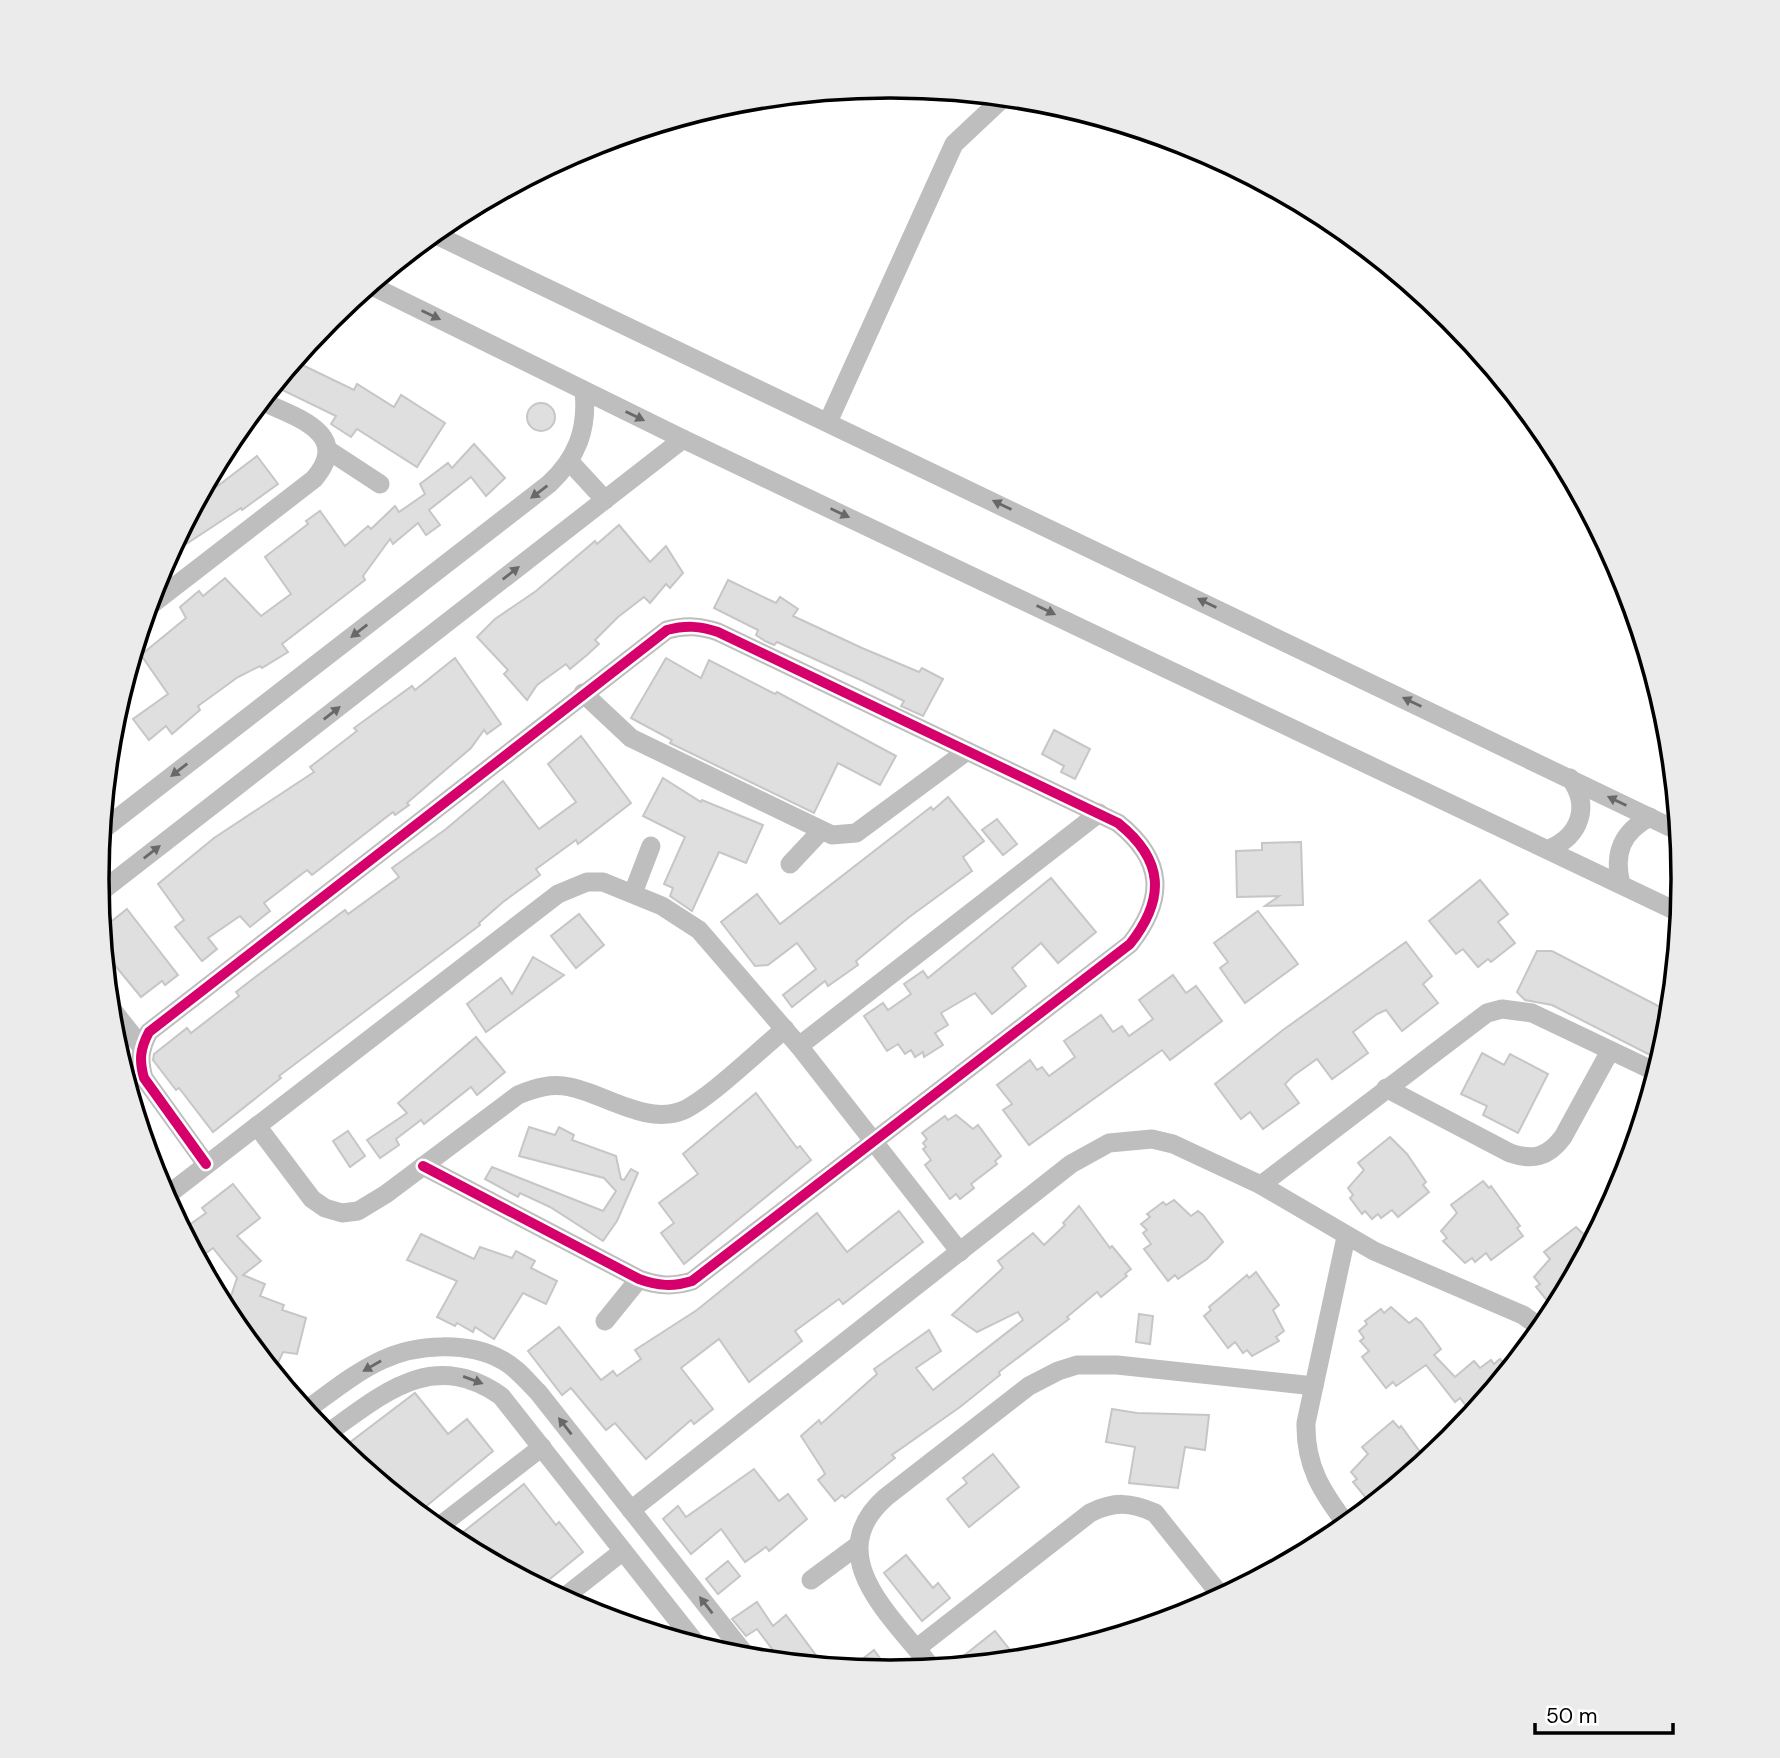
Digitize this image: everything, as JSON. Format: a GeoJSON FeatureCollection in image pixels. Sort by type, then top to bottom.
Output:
{"type":"FeatureCollection","features":[{"type":"Feature","properties":{"kind":"street"},"geometry":{"type":"LineString","coordinates":[[828,422],[954,144],[995,105]]}},
{"type":"Feature","properties":{"kind":"street"},"geometry":{"type":"LineString","coordinates":[[444,239],[1669,826]]}},
{"type":"Feature","properties":{"kind":"street"},"geometry":{"type":"LineString","coordinates":[[378,289],[683,439],[1670,908]]}},
{"type":"Feature","properties":{"kind":"street"},"geometry":{"type":"LineString","coordinates":[[111,824],[549,484],[570,462],[582,434],[584,391]]}},
{"type":"Feature","properties":{"kind":"street"},"geometry":{"type":"LineString","coordinates":[[162,597],[314,479],[325,466],[328,450],[323,435],[310,424],[269,405]]}},
{"type":"Feature","properties":{"kind":"street"},"geometry":{"type":"LineString","coordinates":[[109,885],[683,439]]}},
{"type":"Feature","properties":{"kind":"street"},"geometry":{"type":"LineString","coordinates":[[328,450],[380,485]]}},
{"type":"Feature","properties":{"kind":"street"},"geometry":{"type":"LineString","coordinates":[[570,462],[605,500]]}},
{"type":"Feature","properties":{"kind":"street"},"geometry":{"type":"LineString","coordinates":[[206,1164],[144,1078],[139,1063],[141,1046],[149,1032],[667,630],[683,626],[701,626],[1099,813],[1134,836],[1147,852],[1154,870],[1156,890],[1152,909],[1143,928],[1115,958],[692,1281],[675,1286],[656,1285],[639,1279],[424,1166]]}},
{"type":"Feature","properties":{"kind":"street"},"geometry":{"type":"LineString","coordinates":[[583,693],[631,738],[820,832],[844,836],[856,833],[967,751]]}},
{"type":"Feature","properties":{"kind":"street"},"geometry":{"type":"LineString","coordinates":[[1549,849],[1569,838],[1580,819],[1581,797],[1570,778]]}},
{"type":"Feature","properties":{"kind":"street"},"geometry":{"type":"LineString","coordinates":[[799,1046],[1099,813]]}},
{"type":"Feature","properties":{"kind":"street"},"geometry":{"type":"LineString","coordinates":[[1621,884],[1617,868],[1618,852],[1625,837],[1636,825],[1650,817]]}},
{"type":"Feature","properties":{"kind":"street"},"geometry":{"type":"LineString","coordinates":[[790,864],[820,832]]}},
{"type":"Feature","properties":{"kind":"street"},"geometry":{"type":"LineString","coordinates":[[633,893],[651,846]]}},
{"type":"Feature","properties":{"kind":"street"},"geometry":{"type":"LineString","coordinates":[[173,1189],[558,894],[587,882],[603,882],[673,911],[699,930],[799,1046],[960,1252]]}},
{"type":"Feature","properties":{"kind":"street"},"geometry":{"type":"LineString","coordinates":[[1261,1185],[1473,1021],[1502,1009],[1532,1013],[1647,1068]]}},
{"type":"Feature","properties":{"kind":"street"},"geometry":{"type":"LineString","coordinates":[[123,1023],[141,1046]]}},
{"type":"Feature","properties":{"kind":"street"},"geometry":{"type":"LineString","coordinates":[[257,1126],[312,1199],[325,1208],[342,1213],[358,1211],[373,1204],[505,1103],[540,1087],[570,1087],[654,1114],[683,1110],[785,1029]]}},
{"type":"Feature","properties":{"kind":"street"},"geometry":{"type":"LineString","coordinates":[[1386,1088],[1510,1153],[1524,1158],[1540,1157],[1554,1149],[1563,1137],[1610,1051]]}},
{"type":"Feature","properties":{"kind":"street"},"geometry":{"type":"LineString","coordinates":[[631,1510],[1071,1164],[1109,1143],[1141,1139],[1173,1144],[1261,1185],[1346,1237],[1522,1315],[1532,1322]]}},
{"type":"Feature","properties":{"kind":"street"},"geometry":{"type":"LineString","coordinates":[[1341,1516],[1316,1481],[1309,1462],[1306,1423],[1346,1237]]}},
{"type":"Feature","properties":{"kind":"street"},"geometry":{"type":"LineString","coordinates":[[605,1321],[639,1279]]}},
{"type":"Feature","properties":{"kind":"street"},"geometry":{"type":"LineString","coordinates":[[313,1405],[361,1372],[399,1353],[437,1347],[495,1356],[522,1374],[538,1392],[738,1645]]}},
{"type":"Feature","properties":{"kind":"street"},"geometry":{"type":"LineString","coordinates":[[925,1659],[867,1584],[860,1570],[857,1546],[861,1527],[871,1510],[886,1497],[1021,1392],[1058,1371],[1077,1366],[1117,1364],[1314,1386]]}},
{"type":"Feature","properties":{"kind":"street"},"geometry":{"type":"LineString","coordinates":[[335,1428],[387,1392],[420,1377],[440,1374],[463,1376],[483,1383],[502,1396],[688,1633]]}},
{"type":"Feature","properties":{"kind":"street"},"geometry":{"type":"LineString","coordinates":[[446,1521],[542,1447]]}},
{"type":"Feature","properties":{"kind":"street"},"geometry":{"type":"LineString","coordinates":[[916,1648],[1090,1513],[1106,1505],[1123,1503],[1155,1513],[1215,1588]]}},
{"type":"Feature","properties":{"kind":"street"},"geometry":{"type":"LineString","coordinates":[[811,1580],[857,1546]]}},
{"type":"Feature","properties":{"kind":"street"},"geometry":{"type":"LineString","coordinates":[[571,1592],[623,1551]]}},
{"type":"Feature","properties":{"kind":"building"},"geometry":{"type":"Polygon","coordinates":[[[302,365],[354,390],[357,384],[394,407],[401,395],[445,423],[417,467],[357,429],[351,437],[331,424],[336,416],[282,390],[302,365]]]}},
{"type":"Feature","properties":{"kind":"building"},"geometry":{"type":"Polygon","coordinates":[[[541,403],[551,407],[555,417],[551,427],[541,431],[531,427],[527,417],[531,407],[541,403]]]}},
{"type":"Feature","properties":{"kind":"building"},"geometry":{"type":"Polygon","coordinates":[[[474,444],[505,478],[486,496],[471,477],[429,510],[440,525],[426,535],[418,523],[393,544],[390,539],[363,576],[365,580],[282,644],[288,652],[262,668],[260,666],[238,677],[198,706],[200,710],[172,734],[166,726],[149,740],[133,719],[168,694],[142,656],[186,618],[180,607],[199,591],[203,596],[225,578],[261,616],[291,594],[265,557],[308,524],[306,521],[320,511],[345,546],[368,526],[371,529],[395,506],[399,512],[425,494],[420,484],[448,463],[452,468],[474,444]]]}},
{"type":"Feature","properties":{"kind":"building"},"geometry":{"type":"Polygon","coordinates":[[[257,456],[278,484],[185,545],[214,487],[257,456]]]}},
{"type":"Feature","properties":{"kind":"building"},"geometry":{"type":"Polygon","coordinates":[[[619,525],[650,562],[666,546],[683,573],[670,588],[666,584],[650,603],[644,597],[618,617],[595,640],[599,644],[587,655],[570,669],[566,664],[537,685],[527,700],[504,674],[508,670],[477,637],[495,619],[536,591],[595,541],[597,544],[619,525]]]}},
{"type":"Feature","properties":{"kind":"building"},"geometry":{"type":"Polygon","coordinates":[[[728,580],[776,603],[780,597],[798,609],[793,616],[919,672],[922,668],[943,679],[923,716],[901,706],[904,701],[863,681],[777,642],[774,645],[765,641],[756,635],[758,630],[714,608],[728,580]]]}},
{"type":"Feature","properties":{"kind":"building"},"geometry":{"type":"Polygon","coordinates":[[[455,658],[501,724],[487,734],[484,730],[471,748],[407,803],[409,805],[395,815],[393,812],[312,875],[307,870],[264,903],[270,911],[250,927],[240,916],[208,938],[217,949],[202,961],[175,927],[184,920],[158,884],[214,838],[314,772],[310,767],[357,731],[354,728],[412,686],[415,690],[455,658]]]}},
{"type":"Feature","properties":{"kind":"building"},"geometry":{"type":"Polygon","coordinates":[[[666,658],[701,678],[709,660],[775,694],[777,692],[896,756],[880,785],[838,763],[814,813],[670,743],[672,740],[631,718],[666,658]]]}},
{"type":"Feature","properties":{"kind":"building"},"geometry":{"type":"Polygon","coordinates":[[[1054,730],[1090,749],[1075,779],[1061,772],[1064,766],[1042,754],[1054,730]]]}},
{"type":"Feature","properties":{"kind":"building"},"geometry":{"type":"Polygon","coordinates":[[[581,736],[631,803],[578,844],[576,840],[536,869],[540,875],[503,902],[479,923],[480,925],[279,1076],[281,1078],[213,1132],[153,1060],[154,1054],[187,1028],[191,1033],[239,996],[236,992],[345,910],[348,914],[399,877],[392,868],[446,829],[503,781],[539,829],[576,802],[548,764],[581,736]]]}},
{"type":"Feature","properties":{"kind":"building"},"geometry":{"type":"Polygon","coordinates":[[[663,778],[701,802],[702,800],[763,825],[746,863],[719,852],[692,911],[670,896],[673,888],[664,884],[685,837],[643,816],[663,778]]]}},
{"type":"Feature","properties":{"kind":"building"},"geometry":{"type":"Polygon","coordinates":[[[948,797],[984,841],[963,857],[972,871],[908,918],[856,961],[858,965],[828,986],[825,981],[792,1007],[783,995],[816,969],[797,943],[768,965],[755,966],[721,922],[757,894],[780,924],[931,807],[933,810],[948,797]]]}},
{"type":"Feature","properties":{"kind":"building"},"geometry":{"type":"Polygon","coordinates":[[[997,819],[1017,844],[1003,855],[982,830],[997,819]]]}},
{"type":"Feature","properties":{"kind":"building"},"geometry":{"type":"Polygon","coordinates":[[[1301,842],[1303,905],[1265,906],[1279,896],[1237,897],[1236,851],[1262,850],[1262,843],[1301,842]]]}},
{"type":"Feature","properties":{"kind":"building"},"geometry":{"type":"Polygon","coordinates":[[[1051,878],[1096,932],[1058,963],[1041,943],[1012,968],[1026,986],[992,1014],[975,993],[941,1013],[948,1025],[935,1033],[943,1045],[924,1057],[923,1052],[915,1057],[911,1050],[905,1054],[898,1044],[887,1051],[864,1016],[883,1003],[888,1010],[911,994],[904,984],[923,971],[928,978],[1051,878]]]}},
{"type":"Feature","properties":{"kind":"building"},"geometry":{"type":"Polygon","coordinates":[[[1480,880],[1508,914],[1498,922],[1515,943],[1491,962],[1488,959],[1478,967],[1463,949],[1456,954],[1429,921],[1480,880]]]}},
{"type":"Feature","properties":{"kind":"building"},"geometry":{"type":"Polygon","coordinates":[[[127,909],[178,975],[165,985],[162,981],[141,997],[114,965],[111,922],[127,909]]]}},
{"type":"Feature","properties":{"kind":"building"},"geometry":{"type":"Polygon","coordinates":[[[1258,911],[1298,964],[1245,1003],[1220,968],[1228,962],[1214,943],[1258,911]]]}},
{"type":"Feature","properties":{"kind":"building"},"geometry":{"type":"Polygon","coordinates":[[[579,914],[604,945],[576,968],[551,936],[579,914]]]}},
{"type":"Feature","properties":{"kind":"building"},"geometry":{"type":"Polygon","coordinates":[[[1406,942],[1432,976],[1423,984],[1438,1003],[1402,1031],[1386,1010],[1377,1014],[1353,1032],[1368,1053],[1332,1079],[1317,1059],[1293,1076],[1285,1084],[1299,1103],[1263,1129],[1250,1112],[1241,1119],[1215,1084],[1283,1030],[1406,942]]]}},
{"type":"Feature","properties":{"kind":"building"},"geometry":{"type":"Polygon","coordinates":[[[1537,951],[1552,951],[1660,1007],[1650,1055],[1552,1005],[1525,1000],[1517,992],[1537,951]]]}},
{"type":"Feature","properties":{"kind":"building"},"geometry":{"type":"Polygon","coordinates":[[[533,957],[564,975],[486,1032],[467,1004],[501,978],[512,994],[533,957]]]}},
{"type":"Feature","properties":{"kind":"building"},"geometry":{"type":"Polygon","coordinates":[[[1173,975],[1186,993],[1196,986],[1222,1021],[1170,1060],[1162,1050],[1029,1145],[1003,1110],[1012,1104],[997,1085],[1030,1060],[1037,1070],[1042,1067],[1049,1076],[1075,1057],[1064,1041],[1101,1015],[1113,1032],[1122,1026],[1129,1036],[1153,1019],[1139,1000],[1173,975]]]}},
{"type":"Feature","properties":{"kind":"building"},"geometry":{"type":"Polygon","coordinates":[[[476,1037],[505,1072],[477,1095],[471,1087],[424,1124],[421,1120],[396,1139],[399,1145],[380,1158],[367,1140],[407,1113],[398,1103],[476,1037]]]}},
{"type":"Feature","properties":{"kind":"building"},"geometry":{"type":"Polygon","coordinates":[[[1482,1053],[1504,1065],[1510,1054],[1548,1074],[1518,1133],[1483,1115],[1487,1106],[1461,1094],[1482,1053]]]}},
{"type":"Feature","properties":{"kind":"building"},"geometry":{"type":"Polygon","coordinates":[[[756,1093],[797,1148],[800,1146],[811,1160],[684,1264],[661,1233],[674,1223],[659,1203],[698,1174],[683,1154],[756,1093]]]}},
{"type":"Feature","properties":{"kind":"building"},"geometry":{"type":"Polygon","coordinates":[[[956,1115],[973,1129],[978,1125],[1001,1156],[995,1161],[997,1164],[971,1184],[974,1188],[960,1199],[956,1194],[950,1199],[925,1165],[931,1160],[923,1149],[926,1147],[923,1143],[927,1139],[922,1133],[945,1116],[948,1120],[956,1115]]]}},
{"type":"Feature","properties":{"kind":"building"},"geometry":{"type":"Polygon","coordinates":[[[529,1127],[555,1135],[559,1127],[574,1135],[572,1140],[616,1156],[621,1179],[624,1180],[631,1169],[638,1173],[617,1221],[603,1241],[550,1207],[520,1193],[518,1197],[485,1179],[492,1167],[603,1211],[616,1191],[604,1178],[519,1156],[529,1127]]]}},
{"type":"Feature","properties":{"kind":"building"},"geometry":{"type":"Polygon","coordinates":[[[348,1131],[365,1156],[350,1167],[333,1141],[348,1131]]]}},
{"type":"Feature","properties":{"kind":"building"},"geometry":{"type":"Polygon","coordinates":[[[1390,1137],[1407,1154],[1426,1182],[1423,1185],[1429,1192],[1398,1217],[1392,1210],[1381,1218],[1378,1214],[1372,1219],[1365,1211],[1362,1214],[1350,1198],[1353,1195],[1348,1188],[1364,1170],[1358,1163],[1390,1137]]]}},
{"type":"Feature","properties":{"kind":"building"},"geometry":{"type":"Polygon","coordinates":[[[1483,1181],[1489,1188],[1491,1186],[1520,1226],[1517,1228],[1523,1236],[1491,1260],[1486,1253],[1475,1262],[1472,1258],[1465,1263],[1443,1241],[1447,1238],[1441,1231],[1457,1213],[1451,1205],[1483,1181]]]}},
{"type":"Feature","properties":{"kind":"building"},"geometry":{"type":"Polygon","coordinates":[[[233,1184],[260,1218],[237,1236],[261,1261],[243,1275],[265,1284],[260,1296],[284,1305],[282,1310],[306,1318],[297,1354],[283,1352],[278,1363],[241,1313],[231,1296],[237,1278],[213,1248],[206,1253],[190,1224],[206,1213],[202,1208],[233,1184]]]}},
{"type":"Feature","properties":{"kind":"building"},"geometry":{"type":"Polygon","coordinates":[[[1174,1200],[1191,1216],[1198,1211],[1203,1215],[1223,1242],[1207,1259],[1178,1279],[1175,1275],[1168,1281],[1144,1249],[1151,1244],[1143,1233],[1147,1230],[1141,1224],[1150,1217],[1147,1214],[1163,1202],[1166,1205],[1174,1200]]]}},
{"type":"Feature","properties":{"kind":"building"},"geometry":{"type":"Polygon","coordinates":[[[1079,1206],[1110,1248],[1112,1246],[1131,1269],[1125,1274],[1127,1276],[1101,1297],[1097,1292],[1067,1317],[1069,1319],[999,1372],[1000,1375],[960,1407],[892,1455],[895,1458],[845,1498],[842,1495],[835,1501],[818,1480],[825,1474],[801,1436],[819,1420],[821,1424],[877,1374],[874,1369],[929,1330],[941,1351],[916,1368],[933,1390],[1023,1320],[1018,1312],[977,1332],[952,1315],[1003,1268],[998,1261],[1033,1233],[1044,1245],[1065,1225],[1063,1223],[1079,1206]]]}},
{"type":"Feature","properties":{"kind":"building"},"geometry":{"type":"Polygon","coordinates":[[[899,1211],[923,1242],[843,1304],[839,1299],[795,1331],[802,1341],[749,1382],[719,1339],[681,1368],[713,1409],[694,1424],[691,1420],[646,1459],[615,1423],[606,1430],[571,1388],[562,1395],[528,1351],[559,1327],[601,1380],[613,1371],[617,1376],[641,1359],[635,1350],[697,1310],[817,1213],[847,1252],[899,1211]]]}},
{"type":"Feature","properties":{"kind":"building"},"geometry":{"type":"Polygon","coordinates":[[[1576,1227],[1584,1235],[1547,1300],[1536,1287],[1540,1284],[1534,1277],[1550,1259],[1544,1252],[1576,1227]]]}},
{"type":"Feature","properties":{"kind":"building"},"geometry":{"type":"Polygon","coordinates":[[[421,1234],[474,1259],[480,1247],[512,1258],[516,1251],[535,1261],[531,1268],[557,1281],[546,1304],[523,1293],[494,1339],[475,1327],[473,1332],[457,1323],[455,1326],[437,1317],[457,1281],[407,1260],[421,1234]]]}},
{"type":"Feature","properties":{"kind":"building"},"geometry":{"type":"Polygon","coordinates":[[[1256,1272],[1279,1305],[1273,1310],[1284,1331],[1276,1337],[1279,1341],[1252,1356],[1247,1350],[1243,1353],[1235,1342],[1228,1348],[1204,1316],[1211,1310],[1209,1307],[1247,1275],[1249,1278],[1256,1272]]]}},
{"type":"Feature","properties":{"kind":"building"},"geometry":{"type":"Polygon","coordinates":[[[1391,1307],[1409,1323],[1416,1318],[1421,1322],[1441,1349],[1434,1355],[1455,1377],[1474,1361],[1480,1368],[1491,1360],[1494,1364],[1500,1359],[1503,1362],[1466,1406],[1460,1398],[1455,1402],[1426,1365],[1396,1386],[1393,1382],[1386,1388],[1362,1357],[1369,1351],[1360,1341],[1364,1338],[1359,1331],[1367,1324],[1365,1321],[1381,1309],[1384,1313],[1391,1307]]]}},
{"type":"Feature","properties":{"kind":"building"},"geometry":{"type":"Polygon","coordinates":[[[1139,1314],[1153,1316],[1150,1344],[1136,1342],[1139,1314]]]}},
{"type":"Feature","properties":{"kind":"building"},"geometry":{"type":"Polygon","coordinates":[[[415,1393],[448,1434],[467,1419],[493,1451],[426,1507],[350,1442],[415,1393]]]}},
{"type":"Feature","properties":{"kind":"building"},"geometry":{"type":"Polygon","coordinates":[[[1112,1409],[1137,1413],[1209,1415],[1205,1450],[1185,1447],[1178,1488],[1129,1483],[1135,1447],[1106,1442],[1112,1409]]]}},
{"type":"Feature","properties":{"kind":"building"},"geometry":{"type":"Polygon","coordinates":[[[1393,1421],[1399,1428],[1401,1426],[1420,1452],[1366,1498],[1353,1482],[1357,1479],[1351,1472],[1368,1454],[1362,1447],[1393,1421]]]}},
{"type":"Feature","properties":{"kind":"building"},"geometry":{"type":"Polygon","coordinates":[[[993,1454],[1019,1487],[969,1527],[947,1499],[967,1483],[963,1478],[993,1454]]]}},
{"type":"Feature","properties":{"kind":"building"},"geometry":{"type":"Polygon","coordinates":[[[754,1469],[779,1501],[788,1494],[807,1519],[769,1551],[766,1547],[745,1562],[721,1529],[691,1554],[663,1519],[678,1506],[686,1517],[754,1469]]]}},
{"type":"Feature","properties":{"kind":"building"},"geometry":{"type":"Polygon","coordinates":[[[524,1484],[556,1525],[559,1522],[583,1552],[548,1580],[463,1532],[524,1484]]]}},
{"type":"Feature","properties":{"kind":"building"},"geometry":{"type":"Polygon","coordinates":[[[906,1555],[933,1588],[938,1583],[950,1598],[922,1621],[884,1573],[906,1555]]]}},
{"type":"Feature","properties":{"kind":"building"},"geometry":{"type":"Polygon","coordinates":[[[728,1561],[740,1576],[718,1594],[706,1579],[728,1561]]]}},
{"type":"Feature","properties":{"kind":"building"},"geometry":{"type":"Polygon","coordinates":[[[757,1602],[773,1626],[786,1615],[816,1656],[773,1651],[757,1629],[746,1636],[732,1619],[757,1602]]]}},
{"type":"Feature","properties":{"kind":"building"},"geometry":{"type":"Polygon","coordinates":[[[995,1631],[1010,1650],[992,1653],[964,1656],[995,1631]]]}},
{"type":"Feature","properties":{"kind":"building"},"geometry":{"type":"Polygon","coordinates":[[[874,1650],[881,1660],[863,1659],[874,1650]]]}},
{"type":"Feature","properties":{"kind":"cycle path"},"geometry":{"type":"LineString","coordinates":[[206,1164],[144,1078],[141,1055],[149,1032],[667,630],[693,627],[718,632],[1118,823],[1133,837],[1152,865],[1155,880],[1150,911],[1130,944],[692,1281],[666,1285],[639,1279],[423,1166]]}}]}
